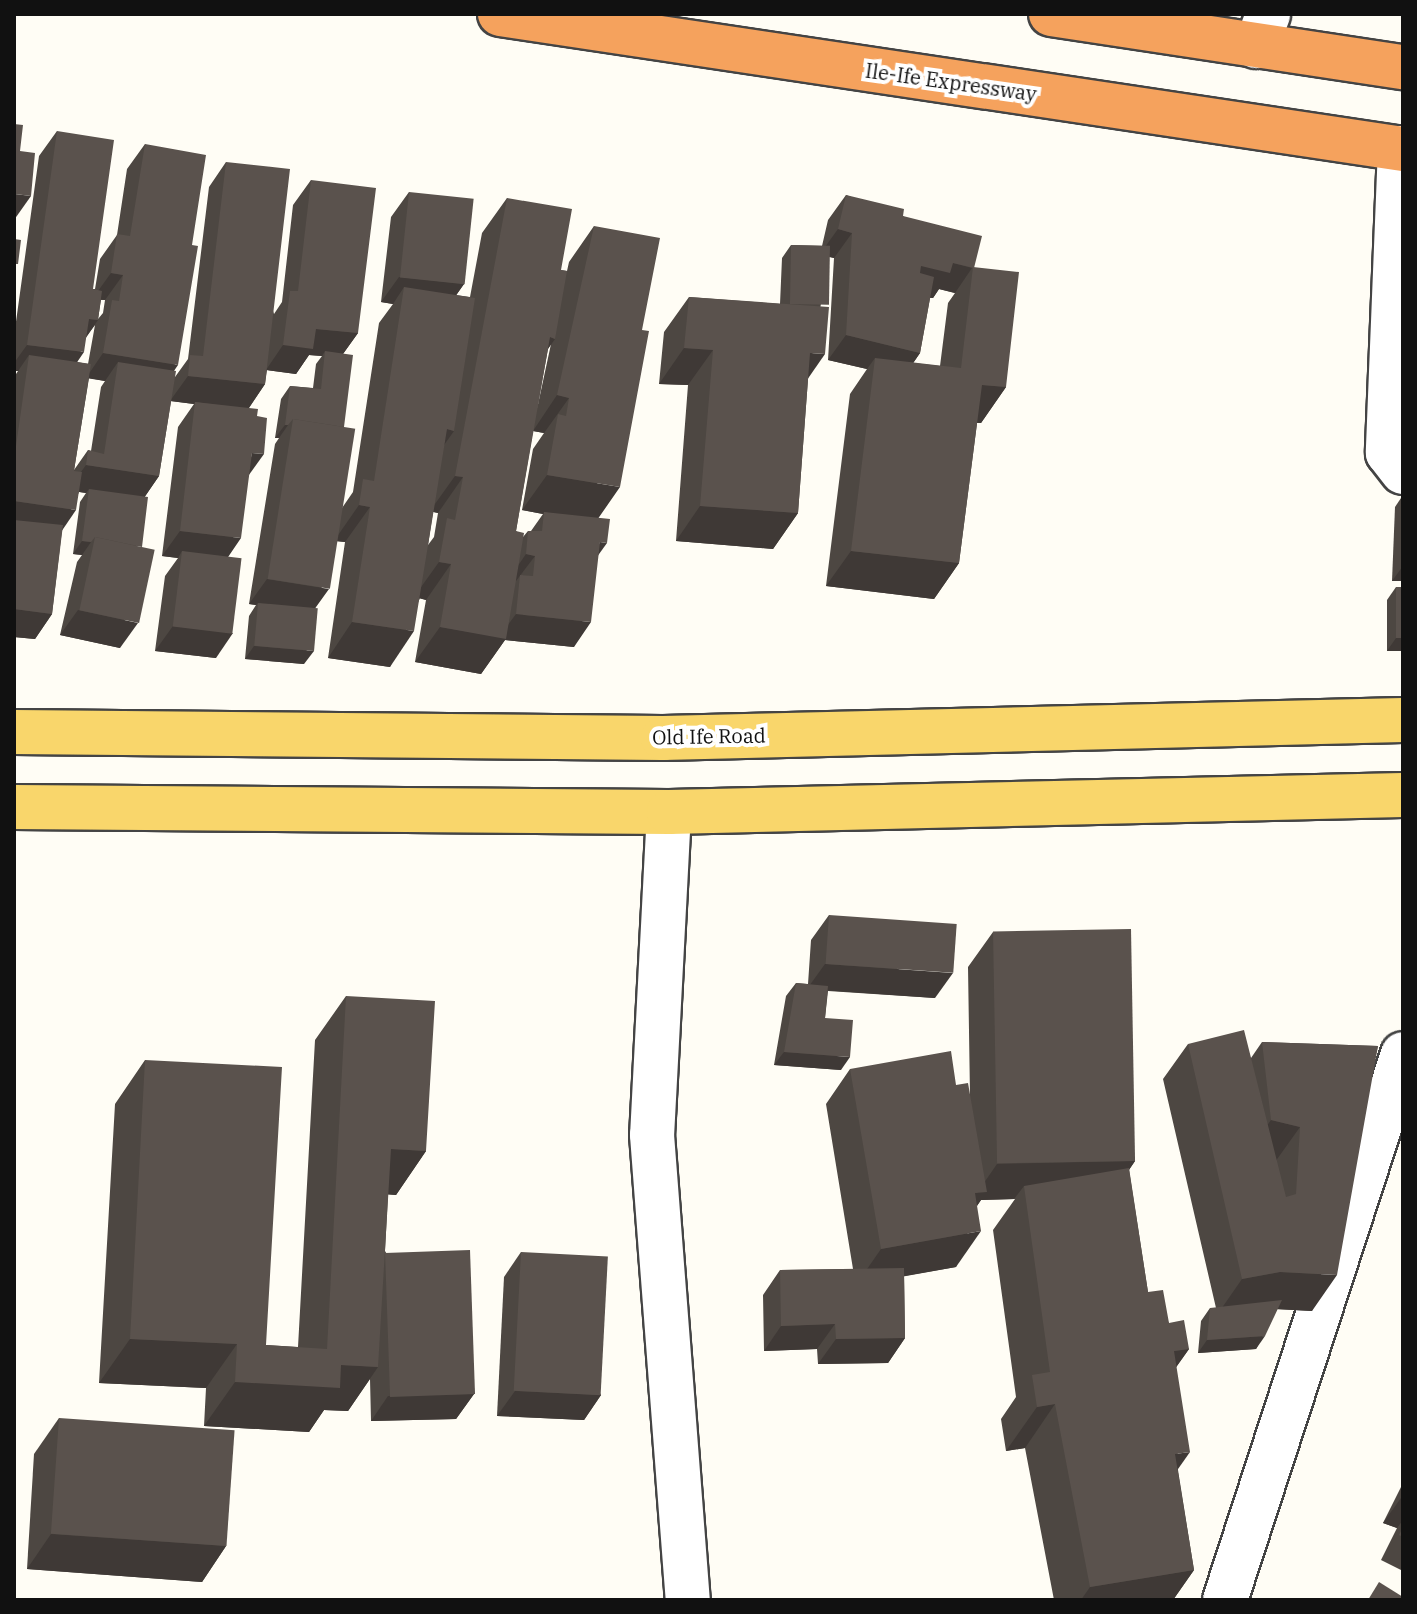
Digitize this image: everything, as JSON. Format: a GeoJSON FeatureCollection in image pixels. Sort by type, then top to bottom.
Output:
{"type":"FeatureCollection","features":[{"type":"Feature","properties":{"kind":"highway","name":"Ile-Ife Expressway"},"geometry":{"type":"LineString","coordinates":[[500,14],[1402,148]]}},
{"type":"Feature","properties":{"kind":"highway"},"geometry":{"type":"LineString","coordinates":[[1051,14],[1262,30],[1403,67]]}},
{"type":"Feature","properties":{"kind":"main road","name":"Old Ife Road"},"geometry":{"type":"LineString","coordinates":[[14,732],[663,738],[1403,720]]}},
{"type":"Feature","properties":{"kind":"main road"},"geometry":{"type":"LineString","coordinates":[[14,807],[669,812],[1403,795]]}},
{"type":"Feature","properties":{"kind":"street"},"geometry":{"type":"LineString","coordinates":[[1402,148],[1398,328],[1388,453],[1403,472]]}},
{"type":"Feature","properties":{"kind":"street"},"geometry":{"type":"LineString","coordinates":[[669,812],[652,1135],[688,1600]]}},
{"type":"Feature","properties":{"kind":"street"},"geometry":{"type":"LineString","coordinates":[[1225,1600],[1403,1054]]}},
{"type":"Feature","properties":{"kind":"building"},"geometry":{"type":"Polygon","coordinates":[[[14,124],[23,125],[20,151],[35,153],[31,196],[15,194],[14,202],[14,124]]]}},
{"type":"Feature","properties":{"kind":"building"},"geometry":{"type":"Polygon","coordinates":[[[57,131],[114,140],[93,289],[102,291],[98,320],[89,319],[84,352],[27,345],[57,131]]]}},
{"type":"Feature","properties":{"kind":"building"},"geometry":{"type":"Polygon","coordinates":[[[145,144],[206,155],[192,245],[198,246],[178,365],[103,353],[112,300],[119,301],[123,275],[111,273],[117,234],[130,236],[145,144]]]}},
{"type":"Feature","properties":{"kind":"building"},"geometry":{"type":"Polygon","coordinates":[[[226,162],[290,169],[265,384],[188,376],[190,355],[203,356],[226,162]]]}},
{"type":"Feature","properties":{"kind":"building"},"geometry":{"type":"Polygon","coordinates":[[[311,180],[376,188],[358,333],[316,329],[313,349],[283,345],[290,291],[298,291],[311,180]]]}},
{"type":"Feature","properties":{"kind":"building"},"geometry":{"type":"Polygon","coordinates":[[[409,192],[474,199],[465,284],[400,278],[409,192]]]}},
{"type":"Feature","properties":{"kind":"building"},"geometry":{"type":"Polygon","coordinates":[[[846,195],[904,209],[903,216],[982,236],[974,268],[953,263],[950,273],[921,266],[920,273],[934,277],[920,353],[846,335],[852,233],[838,229],[846,195]]]}},
{"type":"Feature","properties":{"kind":"building"},"geometry":{"type":"Polygon","coordinates":[[[507,198],[572,209],[561,270],[567,271],[555,339],[550,337],[516,531],[524,533],[506,639],[440,627],[451,564],[439,562],[447,518],[455,520],[463,477],[455,476],[507,198]]]}},
{"type":"Feature","properties":{"kind":"building"},"geometry":{"type":"Polygon","coordinates":[[[594,226],[660,238],[642,330],[649,331],[620,487],[547,475],[558,414],[566,416],[569,398],[557,395],[594,226]]]}},
{"type":"Feature","properties":{"kind":"building"},"geometry":{"type":"Polygon","coordinates":[[[14,239],[21,240],[18,264],[14,264],[14,239]]]}},
{"type":"Feature","properties":{"kind":"building"},"geometry":{"type":"Polygon","coordinates":[[[791,245],[830,246],[829,305],[790,304],[791,245]]]}},
{"type":"Feature","properties":{"kind":"building"},"geometry":{"type":"Polygon","coordinates":[[[973,267],[1019,272],[1006,387],[982,385],[959,563],[851,551],[875,358],[961,368],[973,267]]]}},
{"type":"Feature","properties":{"kind":"building"},"geometry":{"type":"Polygon","coordinates":[[[404,287],[475,298],[454,431],[447,429],[414,631],[352,622],[370,507],[359,505],[363,479],[374,481],[404,287]]]}},
{"type":"Feature","properties":{"kind":"building"},"geometry":{"type":"Polygon","coordinates":[[[689,297],[829,307],[825,354],[810,353],[798,513],[700,506],[713,350],[684,348],[689,297]]]}},
{"type":"Feature","properties":{"kind":"building"},"geometry":{"type":"Polygon","coordinates":[[[325,351],[353,355],[344,427],[293,419],[285,425],[290,386],[321,389],[325,351]]]}},
{"type":"Feature","properties":{"kind":"building"},"geometry":{"type":"Polygon","coordinates":[[[29,355],[91,364],[74,471],[82,472],[76,510],[14,501],[14,460],[29,355]]]}},
{"type":"Feature","properties":{"kind":"building"},"geometry":{"type":"Polygon","coordinates":[[[118,362],[176,371],[159,476],[86,465],[88,450],[104,454],[118,362]]]}},
{"type":"Feature","properties":{"kind":"building"},"geometry":{"type":"Polygon","coordinates":[[[195,402],[258,409],[257,416],[267,418],[264,454],[252,453],[241,538],[180,531],[195,402]]]}},
{"type":"Feature","properties":{"kind":"building"},"geometry":{"type":"Polygon","coordinates":[[[293,419],[355,429],[330,589],[268,579],[293,419]]]}},
{"type":"Feature","properties":{"kind":"building"},"geometry":{"type":"Polygon","coordinates":[[[89,489],[148,497],[142,547],[95,537],[91,542],[82,541],[89,489]]]}},
{"type":"Feature","properties":{"kind":"building"},"geometry":{"type":"Polygon","coordinates":[[[544,512],[610,519],[607,543],[600,542],[591,622],[516,614],[520,575],[533,576],[535,556],[526,554],[528,531],[542,531],[544,512]]]}},
{"type":"Feature","properties":{"kind":"building"},"geometry":{"type":"Polygon","coordinates":[[[14,520],[63,525],[52,614],[14,609],[14,520]]]}},
{"type":"Feature","properties":{"kind":"building"},"geometry":{"type":"Polygon","coordinates":[[[95,537],[155,550],[139,623],[79,610],[95,537]]]}},
{"type":"Feature","properties":{"kind":"building"},"geometry":{"type":"Polygon","coordinates":[[[182,551],[242,558],[232,634],[173,626],[182,551]]]}},
{"type":"Feature","properties":{"kind":"building"},"geometry":{"type":"Polygon","coordinates":[[[1396,587],[1403,587],[1403,638],[1396,638],[1396,587]]]}},
{"type":"Feature","properties":{"kind":"building"},"geometry":{"type":"Polygon","coordinates":[[[258,603],[318,608],[314,651],[254,646],[258,603]]]}},
{"type":"Feature","properties":{"kind":"building"},"geometry":{"type":"Polygon","coordinates":[[[829,915],[957,924],[953,973],[826,964],[829,915]]]}},
{"type":"Feature","properties":{"kind":"building"},"geometry":{"type":"Polygon","coordinates":[[[1131,929],[1135,1161],[997,1163],[993,931],[1131,929]]]}},
{"type":"Feature","properties":{"kind":"building"},"geometry":{"type":"Polygon","coordinates":[[[796,983],[828,986],[825,1018],[853,1020],[850,1057],[784,1052],[796,983]]]}},
{"type":"Feature","properties":{"kind":"building"},"geometry":{"type":"Polygon","coordinates":[[[346,996],[435,1001],[426,1151],[391,1149],[378,1367],[341,1365],[340,1388],[235,1382],[237,1344],[130,1339],[145,1060],[282,1067],[266,1345],[327,1349],[346,996]]]}},
{"type":"Feature","properties":{"kind":"building"},"geometry":{"type":"Polygon","coordinates":[[[1244,1030],[1286,1197],[1296,1194],[1300,1127],[1271,1120],[1262,1042],[1378,1046],[1337,1275],[1280,1272],[1242,1279],[1188,1044],[1244,1030]]]}},
{"type":"Feature","properties":{"kind":"building"},"geometry":{"type":"Polygon","coordinates":[[[951,1051],[956,1085],[968,1083],[987,1192],[975,1193],[981,1231],[881,1249],[850,1069],[951,1051]]]}},
{"type":"Feature","properties":{"kind":"building"},"geometry":{"type":"Polygon","coordinates":[[[1129,1168],[1148,1292],[1163,1290],[1169,1323],[1184,1320],[1189,1349],[1174,1351],[1190,1452],[1175,1454],[1194,1570],[1090,1587],[1055,1404],[1037,1407],[1032,1375],[1050,1372],[1024,1186],[1129,1168]]]}},
{"type":"Feature","properties":{"kind":"building"},"geometry":{"type":"Polygon","coordinates":[[[470,1250],[475,1394],[390,1397],[385,1253],[470,1250]]]}},
{"type":"Feature","properties":{"kind":"building"},"geometry":{"type":"Polygon","coordinates":[[[521,1252],[608,1257],[601,1395],[514,1391],[521,1252]]]}},
{"type":"Feature","properties":{"kind":"building"},"geometry":{"type":"Polygon","coordinates":[[[904,1268],[905,1338],[836,1339],[835,1324],[781,1326],[780,1270],[904,1268]]]}},
{"type":"Feature","properties":{"kind":"building"},"geometry":{"type":"Polygon","coordinates":[[[1282,1300],[1265,1336],[1207,1340],[1210,1308],[1282,1300]]]}},
{"type":"Feature","properties":{"kind":"building"},"geometry":{"type":"Polygon","coordinates":[[[59,1418],[235,1430],[226,1546],[51,1534],[59,1418]]]}},
{"type":"Feature","properties":{"kind":"building"},"geometry":{"type":"Polygon","coordinates":[[[1379,1582],[1403,1597],[1403,1600],[1368,1600],[1379,1582]]]}}]}
